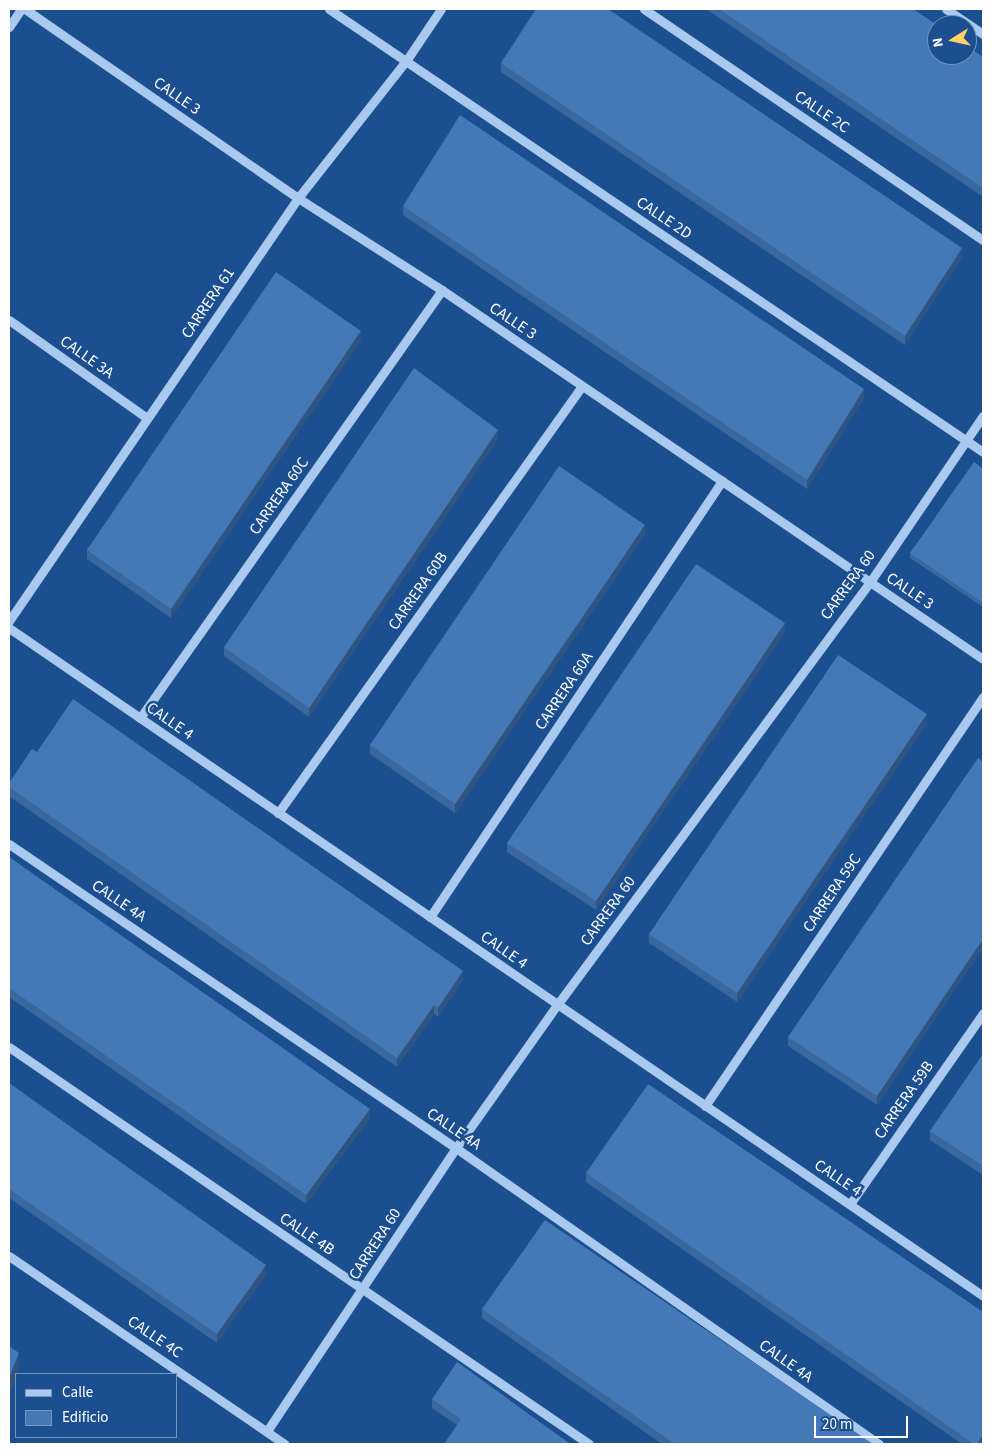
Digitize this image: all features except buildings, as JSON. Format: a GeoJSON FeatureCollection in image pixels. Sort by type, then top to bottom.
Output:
{"type":"FeatureCollection","features":[{"type":"Feature","properties":{"kind":"street"},"geometry":{"type":"LineString","coordinates":[[9,27],[21,9]]}},
{"type":"Feature","properties":{"kind":"street","name":"CALLE 3"},"geometry":{"type":"LineString","coordinates":[[25,9],[298,198],[442,290],[983,659]]}},
{"type":"Feature","properties":{"kind":"street","name":"CALLE 2D"},"geometry":{"type":"LineString","coordinates":[[329,9],[983,452]]}},
{"type":"Feature","properties":{"kind":"street","name":"CARRERA 61"},"geometry":{"type":"LineString","coordinates":[[9,621],[298,198],[406,61],[441,9]]}},
{"type":"Feature","properties":{"kind":"street","name":"CALLE 2C"},"geometry":{"type":"LineString","coordinates":[[644,9],[983,240]]}},
{"type":"Feature","properties":{"kind":"street"},"geometry":{"type":"LineString","coordinates":[[946,9],[983,34]]}},
{"type":"Feature","properties":{"kind":"street","name":"CARRERA 60C"},"geometry":{"type":"LineString","coordinates":[[140,718],[442,290]]}},
{"type":"Feature","properties":{"kind":"street","name":"CALLE 3A"},"geometry":{"type":"LineString","coordinates":[[9,320],[147,418]]}},
{"type":"Feature","properties":{"kind":"street","name":"CARRERA 60B"},"geometry":{"type":"LineString","coordinates":[[278,813],[582,386]]}},
{"type":"Feature","properties":{"kind":"street","name":"CARRERA 60"},"geometry":{"type":"LineString","coordinates":[[267,1431],[363,1290],[456,1148],[557,1004],[870,582],[983,416]]}},
{"type":"Feature","properties":{"kind":"street","name":"CARRERA 60A"},"geometry":{"type":"LineString","coordinates":[[430,917],[722,481]]}},
{"type":"Feature","properties":{"kind":"street","name":"CALLE 4"},"geometry":{"type":"LineString","coordinates":[[9,628],[983,1296]]}},
{"type":"Feature","properties":{"kind":"street","name":"CARRERA 59C"},"geometry":{"type":"LineString","coordinates":[[705,1106],[983,697]]}},
{"type":"Feature","properties":{"kind":"street","name":"CALLE 4A"},"geometry":{"type":"LineString","coordinates":[[9,844],[456,1148],[879,1444]]}},
{"type":"Feature","properties":{"kind":"street","name":"CARRERA 59B"},"geometry":{"type":"LineString","coordinates":[[850,1204],[983,1013]]}},
{"type":"Feature","properties":{"kind":"street","name":"CALLE 4B"},"geometry":{"type":"LineString","coordinates":[[9,1047],[589,1444]]}},
{"type":"Feature","properties":{"kind":"street","name":"CALLE 4C"},"geometry":{"type":"LineString","coordinates":[[9,1256],[285,1444]]}}]}
